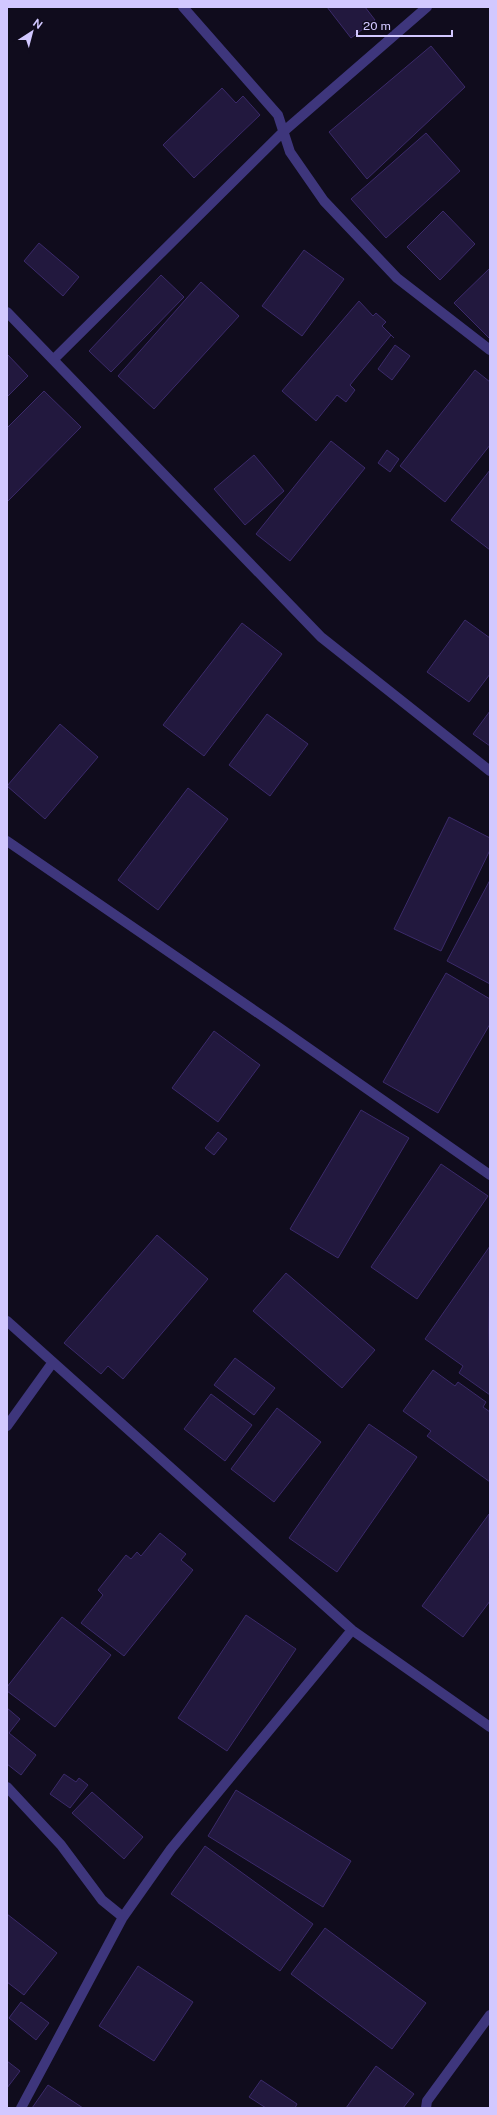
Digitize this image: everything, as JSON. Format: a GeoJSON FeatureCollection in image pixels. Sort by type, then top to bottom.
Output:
{"type":"FeatureCollection","features":[{"type":"Feature","properties":{"kind":"street"},"geometry":{"type":"LineString","coordinates":[[183,7],[278,115],[290,152],[324,201],[397,278],[490,350]]}},
{"type":"Feature","properties":{"kind":"street"},"geometry":{"type":"LineString","coordinates":[[54,360],[283,132],[427,7]]}},
{"type":"Feature","properties":{"kind":"street"},"geometry":{"type":"LineString","coordinates":[[7,312],[321,637],[490,771]]}},
{"type":"Feature","properties":{"kind":"street"},"geometry":{"type":"LineString","coordinates":[[7,841],[277,1026],[490,1175]]}},
{"type":"Feature","properties":{"kind":"street"},"geometry":{"type":"LineString","coordinates":[[7,1321],[352,1630],[490,1727]]}},
{"type":"Feature","properties":{"kind":"street"},"geometry":{"type":"LineString","coordinates":[[7,1426],[53,1362]]}},
{"type":"Feature","properties":{"kind":"street"},"geometry":{"type":"LineString","coordinates":[[21,2108],[123,1917],[172,1849],[352,1630]]}},
{"type":"Feature","properties":{"kind":"street"},"geometry":{"type":"LineString","coordinates":[[7,1787],[61,1845],[102,1900],[123,1917]]}},
{"type":"Feature","properties":{"kind":"street"},"geometry":{"type":"LineString","coordinates":[[426,2108],[427,2101],[490,2015]]}},
{"type":"Feature","properties":{"kind":"building"},"geometry":{"type":"Polygon","coordinates":[[[327,7],[365,7],[375,20],[351,38],[327,7]]]}},
{"type":"Feature","properties":{"kind":"building"},"geometry":{"type":"Polygon","coordinates":[[[431,46],[465,87],[367,179],[329,132],[431,46]]]}},
{"type":"Feature","properties":{"kind":"building"},"geometry":{"type":"Polygon","coordinates":[[[222,88],[236,103],[243,96],[260,115],[194,178],[163,145],[222,88]]]}},
{"type":"Feature","properties":{"kind":"building"},"geometry":{"type":"Polygon","coordinates":[[[426,133],[460,171],[386,238],[351,199],[426,133]]]}},
{"type":"Feature","properties":{"kind":"building"},"geometry":{"type":"Polygon","coordinates":[[[443,211],[475,244],[440,280],[407,247],[443,211]]]}},
{"type":"Feature","properties":{"kind":"building"},"geometry":{"type":"Polygon","coordinates":[[[39,243],[79,277],[63,296],[24,261],[39,243]]]}},
{"type":"Feature","properties":{"kind":"building"},"geometry":{"type":"Polygon","coordinates":[[[304,250],[344,279],[302,336],[262,306],[304,250]]]}},
{"type":"Feature","properties":{"kind":"building"},"geometry":{"type":"Polygon","coordinates":[[[490,268],[490,337],[489,338],[454,303],[490,268]]]}},
{"type":"Feature","properties":{"kind":"building"},"geometry":{"type":"Polygon","coordinates":[[[161,275],[184,297],[111,372],[89,351],[161,275]]]}},
{"type":"Feature","properties":{"kind":"building"},"geometry":{"type":"Polygon","coordinates":[[[201,282],[239,316],[154,409],[118,376],[201,282]]]}},
{"type":"Feature","properties":{"kind":"building"},"geometry":{"type":"Polygon","coordinates":[[[359,301],[373,316],[376,313],[386,322],[382,326],[391,335],[350,385],[355,390],[346,402],[337,395],[316,421],[282,391],[359,301]]]}},
{"type":"Feature","properties":{"kind":"building"},"geometry":{"type":"Polygon","coordinates":[[[395,345],[410,356],[392,380],[378,369],[395,345]]]}},
{"type":"Feature","properties":{"kind":"building"},"geometry":{"type":"Polygon","coordinates":[[[7,354],[28,376],[7,397],[7,354]]]}},
{"type":"Feature","properties":{"kind":"building"},"geometry":{"type":"Polygon","coordinates":[[[475,370],[490,382],[490,445],[445,502],[400,466],[475,370]]]}},
{"type":"Feature","properties":{"kind":"building"},"geometry":{"type":"Polygon","coordinates":[[[44,391],[81,427],[7,502],[7,428],[44,391]]]}},
{"type":"Feature","properties":{"kind":"building"},"geometry":{"type":"Polygon","coordinates":[[[331,441],[365,468],[290,561],[256,534],[331,441]]]}},
{"type":"Feature","properties":{"kind":"building"},"geometry":{"type":"Polygon","coordinates":[[[387,450],[399,459],[390,472],[378,463],[387,450]]]}},
{"type":"Feature","properties":{"kind":"building"},"geometry":{"type":"Polygon","coordinates":[[[254,455],[284,491],[245,525],[214,489],[254,455]]]}},
{"type":"Feature","properties":{"kind":"building"},"geometry":{"type":"Polygon","coordinates":[[[490,470],[490,550],[451,520],[490,470]]]}},
{"type":"Feature","properties":{"kind":"building"},"geometry":{"type":"Polygon","coordinates":[[[465,620],[490,638],[490,674],[469,702],[427,672],[465,620]]]}},
{"type":"Feature","properties":{"kind":"building"},"geometry":{"type":"Polygon","coordinates":[[[242,623],[282,654],[204,756],[163,725],[242,623]]]}},
{"type":"Feature","properties":{"kind":"building"},"geometry":{"type":"Polygon","coordinates":[[[490,711],[490,746],[473,734],[490,711]]]}},
{"type":"Feature","properties":{"kind":"building"},"geometry":{"type":"Polygon","coordinates":[[[267,714],[308,744],[270,796],[229,765],[267,714]]]}},
{"type":"Feature","properties":{"kind":"building"},"geometry":{"type":"Polygon","coordinates":[[[60,724],[98,757],[45,819],[7,786],[60,724]]]}},
{"type":"Feature","properties":{"kind":"building"},"geometry":{"type":"Polygon","coordinates":[[[188,788],[228,819],[158,910],[118,880],[188,788]]]}},
{"type":"Feature","properties":{"kind":"building"},"geometry":{"type":"Polygon","coordinates":[[[449,817],[490,838],[490,850],[441,951],[394,929],[449,817]]]}},
{"type":"Feature","properties":{"kind":"building"},"geometry":{"type":"Polygon","coordinates":[[[490,880],[490,984],[447,961],[490,880]]]}},
{"type":"Feature","properties":{"kind":"building"},"geometry":{"type":"Polygon","coordinates":[[[446,973],[490,999],[490,1024],[438,1113],[383,1082],[446,973]]]}},
{"type":"Feature","properties":{"kind":"building"},"geometry":{"type":"Polygon","coordinates":[[[214,1031],[260,1065],[218,1122],[172,1088],[214,1031]]]}},
{"type":"Feature","properties":{"kind":"building"},"geometry":{"type":"Polygon","coordinates":[[[361,1110],[409,1138],[338,1258],[290,1229],[361,1110]]]}},
{"type":"Feature","properties":{"kind":"building"},"geometry":{"type":"Polygon","coordinates":[[[218,1132],[227,1139],[214,1155],[205,1148],[218,1132]]]}},
{"type":"Feature","properties":{"kind":"building"},"geometry":{"type":"Polygon","coordinates":[[[441,1164],[488,1196],[417,1299],[371,1267],[441,1164]]]}},
{"type":"Feature","properties":{"kind":"building"},"geometry":{"type":"Polygon","coordinates":[[[157,1235],[208,1279],[123,1379],[108,1366],[101,1374],[64,1343],[157,1235]]]}},
{"type":"Feature","properties":{"kind":"building"},"geometry":{"type":"Polygon","coordinates":[[[490,1246],[490,1395],[459,1373],[463,1366],[425,1339],[490,1246]]]}},
{"type":"Feature","properties":{"kind":"building"},"geometry":{"type":"Polygon","coordinates":[[[286,1273],[375,1350],[342,1388],[253,1311],[286,1273]]]}},
{"type":"Feature","properties":{"kind":"building"},"geometry":{"type":"Polygon","coordinates":[[[235,1358],[275,1388],[254,1415],[214,1385],[235,1358]]]}},
{"type":"Feature","properties":{"kind":"building"},"geometry":{"type":"Polygon","coordinates":[[[433,1370],[455,1386],[458,1382],[486,1402],[483,1407],[490,1412],[490,1482],[427,1436],[431,1431],[403,1411],[433,1370]]]}},
{"type":"Feature","properties":{"kind":"building"},"geometry":{"type":"Polygon","coordinates":[[[211,1394],[252,1425],[225,1461],[184,1429],[211,1394]]]}},
{"type":"Feature","properties":{"kind":"building"},"geometry":{"type":"Polygon","coordinates":[[[277,1408],[321,1442],[274,1502],[231,1469],[277,1408]]]}},
{"type":"Feature","properties":{"kind":"building"},"geometry":{"type":"Polygon","coordinates":[[[369,1424],[417,1457],[337,1572],[289,1538],[369,1424]]]}},
{"type":"Feature","properties":{"kind":"building"},"geometry":{"type":"Polygon","coordinates":[[[489,1514],[490,1601],[463,1637],[422,1606],[489,1514]]]}},
{"type":"Feature","properties":{"kind":"building"},"geometry":{"type":"Polygon","coordinates":[[[160,1533],[186,1554],[181,1560],[193,1570],[124,1656],[81,1623],[103,1595],[98,1590],[126,1555],[131,1559],[137,1552],[141,1556],[160,1533]]]}},
{"type":"Feature","properties":{"kind":"building"},"geometry":{"type":"Polygon","coordinates":[[[246,1615],[296,1649],[227,1751],[178,1718],[246,1615]]]}},
{"type":"Feature","properties":{"kind":"building"},"geometry":{"type":"Polygon","coordinates":[[[62,1617],[111,1655],[55,1727],[7,1691],[7,1687],[62,1617]]]}},
{"type":"Feature","properties":{"kind":"building"},"geometry":{"type":"Polygon","coordinates":[[[7,1708],[20,1719],[9,1733],[36,1755],[21,1775],[7,1764],[7,1708]]]}},
{"type":"Feature","properties":{"kind":"building"},"geometry":{"type":"Polygon","coordinates":[[[64,1774],[76,1782],[79,1778],[88,1785],[70,1808],[50,1794],[64,1774]]]}},
{"type":"Feature","properties":{"kind":"building"},"geometry":{"type":"Polygon","coordinates":[[[236,1790],[351,1861],[323,1907],[208,1836],[236,1790]]]}},
{"type":"Feature","properties":{"kind":"building"},"geometry":{"type":"Polygon","coordinates":[[[92,1792],[143,1837],[124,1859],[72,1813],[92,1792]]]}},
{"type":"Feature","properties":{"kind":"building"},"geometry":{"type":"Polygon","coordinates":[[[205,1846],[313,1924],[280,1971],[171,1894],[205,1846]]]}},
{"type":"Feature","properties":{"kind":"building"},"geometry":{"type":"Polygon","coordinates":[[[7,1914],[57,1953],[24,1995],[7,1982],[7,1914]]]}},
{"type":"Feature","properties":{"kind":"building"},"geometry":{"type":"Polygon","coordinates":[[[325,1928],[426,2003],[392,2049],[291,1974],[325,1928]]]}},
{"type":"Feature","properties":{"kind":"building"},"geometry":{"type":"Polygon","coordinates":[[[138,1966],[193,2002],[154,2061],[99,2026],[138,1966]]]}},
{"type":"Feature","properties":{"kind":"building"},"geometry":{"type":"Polygon","coordinates":[[[21,2002],[49,2023],[36,2040],[9,2018],[21,2002]]]}},
{"type":"Feature","properties":{"kind":"building"},"geometry":{"type":"Polygon","coordinates":[[[7,2061],[20,2071],[7,2088],[7,2061]]]}},
{"type":"Feature","properties":{"kind":"building"},"geometry":{"type":"Polygon","coordinates":[[[376,2066],[414,2094],[403,2108],[346,2108],[376,2066]]]}},
{"type":"Feature","properties":{"kind":"building"},"geometry":{"type":"Polygon","coordinates":[[[261,2080],[297,2104],[295,2108],[266,2108],[249,2097],[261,2080]]]}},
{"type":"Feature","properties":{"kind":"building"},"geometry":{"type":"Polygon","coordinates":[[[48,2085],[83,2108],[32,2108],[48,2085]]]}}]}
